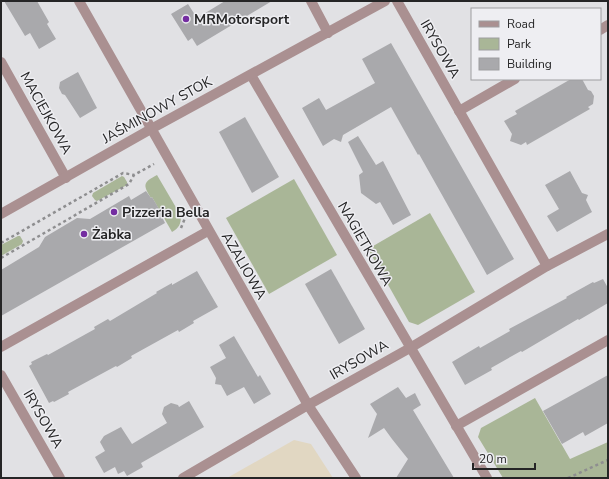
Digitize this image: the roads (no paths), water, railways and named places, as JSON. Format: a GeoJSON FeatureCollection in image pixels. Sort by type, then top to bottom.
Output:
{"type":"FeatureCollection","features":[{"type":"Feature","properties":{"kind":"street","name":"AZALIOWA"},"geometry":{"type":"LineString","coordinates":[[79,1],[308,405],[356,478]]}},
{"type":"Feature","properties":{"kind":"street"},"geometry":{"type":"LineString","coordinates":[[311,1],[328,33]]}},
{"type":"Feature","properties":{"kind":"street","name":"JAŚMINOWY STOK"},"geometry":{"type":"LineString","coordinates":[[1,214],[151,129],[385,1]]}},
{"type":"Feature","properties":{"kind":"street","name":"IRYSOWA"},"geometry":{"type":"LineString","coordinates":[[397,1],[547,266]]}},
{"type":"Feature","properties":{"kind":"street","name":"MACIEJKOWA"},"geometry":{"type":"LineString","coordinates":[[1,62],[66,178]]}},
{"type":"Feature","properties":{"kind":"street","name":"NAGIETKOWA"},"geometry":{"type":"LineString","coordinates":[[251,75],[487,478]]}},
{"type":"Feature","properties":{"kind":"street"},"geometry":{"type":"LineString","coordinates":[[460,111],[513,80]]}},
{"type":"Feature","properties":{"kind":"street"},"geometry":{"type":"LineString","coordinates":[[1,347],[208,231]]}},
{"type":"Feature","properties":{"kind":"street","name":"IRYSOWA"},"geometry":{"type":"LineString","coordinates":[[183,478],[308,405],[410,348],[547,266],[608,234]]}},
{"type":"Feature","properties":{"kind":"street"},"geometry":{"type":"LineString","coordinates":[[456,426],[608,340]]}},
{"type":"Feature","properties":{"kind":"street","name":"IRYSOWA"},"geometry":{"type":"LineString","coordinates":[[1,375],[60,478]]}},
{"type":"Feature","properties":{"kind":"place","name":"MRMotorsport"},"geometry":{"type":"Point","coordinates":[186,19]}},
{"type":"Feature","properties":{"kind":"place","name":"Pizzeria Bella"},"geometry":{"type":"Point","coordinates":[114,212]}},
{"type":"Feature","properties":{"kind":"place","name":"Żabka"},"geometry":{"type":"Point","coordinates":[84,234]}}]}
